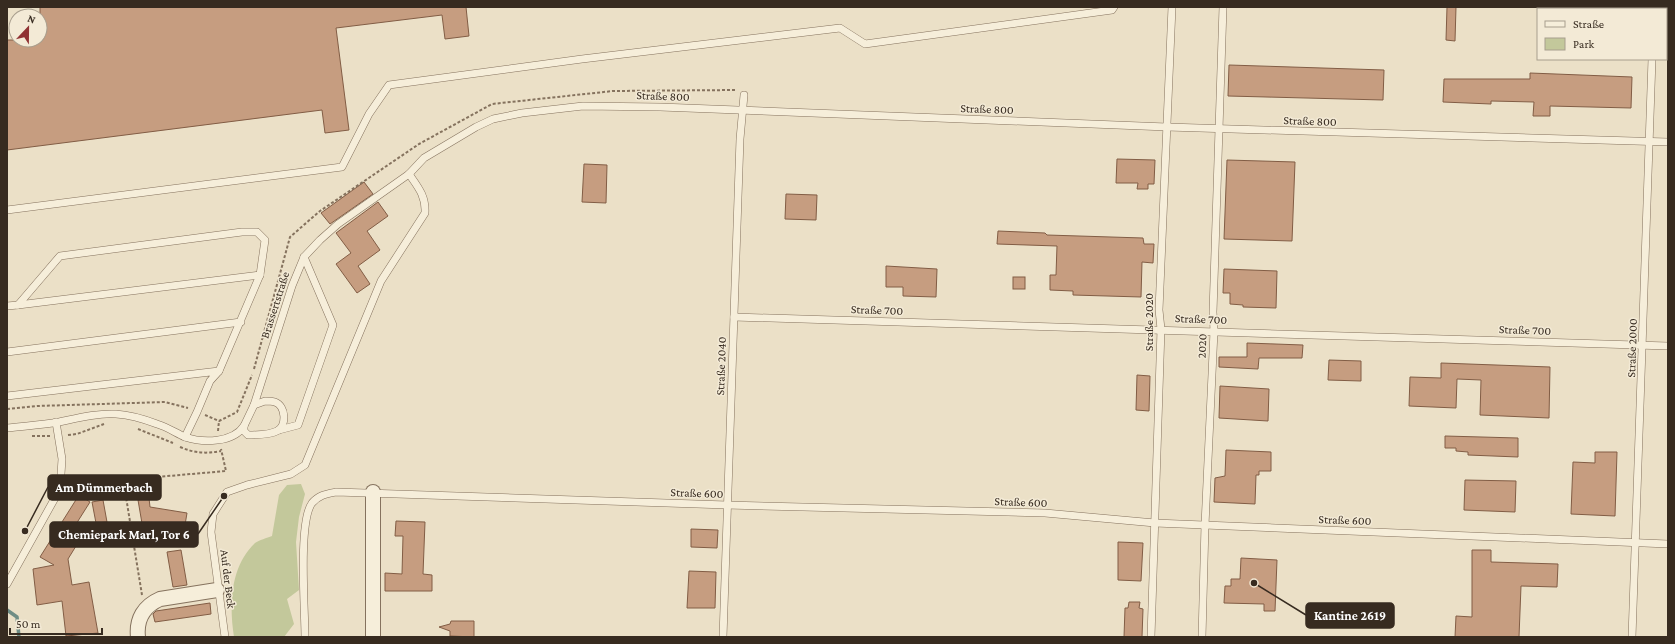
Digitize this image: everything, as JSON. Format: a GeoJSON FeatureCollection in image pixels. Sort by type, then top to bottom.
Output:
{"type":"FeatureCollection","features":[{"type":"Feature","properties":{"kind":"street"},"geometry":{"type":"LineString","coordinates":[[373,492],[373,637]]}},
{"type":"Feature","properties":{"kind":"street"},"geometry":{"type":"LineString","coordinates":[[138,637],[137,629],[139,618],[152,603],[160,599],[218,590]]}},
{"type":"Feature","properties":{"kind":"lane"},"geometry":{"type":"LineString","coordinates":[[7,210],[342,167],[370,114],[389,85],[575,60],[840,28],[865,44],[1112,10],[1114,7]]}},
{"type":"Feature","properties":{"kind":"lane","name":"Straße 2020"},"geometry":{"type":"LineString","coordinates":[[1151,637],[1161,329],[1159,310],[1172,7]]}},
{"type":"Feature","properties":{"kind":"lane","name":"2020"},"geometry":{"type":"LineString","coordinates":[[1202,637],[1205,525],[1214,331],[1213,312],[1223,7]]}},
{"type":"Feature","properties":{"kind":"lane","name":"Straße 2000"},"geometry":{"type":"LineString","coordinates":[[1632,637],[1652,60]]}},
{"type":"Feature","properties":{"kind":"lane","name":"Straße 2040"},"geometry":{"type":"LineString","coordinates":[[723,637],[740,139],[744,95]]}},
{"type":"Feature","properties":{"kind":"lane","name":"Straße 800"},"geometry":{"type":"LineString","coordinates":[[338,224],[409,174],[424,158],[476,127],[493,119],[522,113],[583,106],[743,110],[1220,129],[1668,142]]}},
{"type":"Feature","properties":{"kind":"lane","name":"Auf der Beck"},"geometry":{"type":"LineString","coordinates":[[225,637],[218,590],[211,523],[213,514],[219,502],[228,492],[247,485],[291,474],[305,465],[381,281],[425,213],[425,201],[421,191],[409,174]]}},
{"type":"Feature","properties":{"kind":"lane","name":"Brassertstraße"},"geometry":{"type":"LineString","coordinates":[[254,405],[268,366],[292,286],[304,257],[338,224]]}},
{"type":"Feature","properties":{"kind":"lane"},"geometry":{"type":"LineString","coordinates":[[18,305],[60,256],[242,232],[257,232],[266,240],[260,275],[219,371],[210,381],[198,412],[185,437]]}},
{"type":"Feature","properties":{"kind":"lane"},"geometry":{"type":"LineString","coordinates":[[7,428],[96,415],[133,416],[158,424],[185,437],[203,441],[256,435],[298,425],[333,325],[304,257]]}},
{"type":"Feature","properties":{"kind":"lane"},"geometry":{"type":"LineString","coordinates":[[7,306],[260,275]]}},
{"type":"Feature","properties":{"kind":"lane","name":"Straße 700"},"geometry":{"type":"LineString","coordinates":[[734,316],[1668,346]]}},
{"type":"Feature","properties":{"kind":"lane"},"geometry":{"type":"LineString","coordinates":[[7,352],[241,322]]}},
{"type":"Feature","properties":{"kind":"lane"},"geometry":{"type":"LineString","coordinates":[[7,396],[219,371]]}},
{"type":"Feature","properties":{"kind":"lane"},"geometry":{"type":"LineString","coordinates":[[230,437],[239,433],[254,405],[265,401],[275,402],[283,411],[284,418],[279,430]]}},
{"type":"Feature","properties":{"kind":"lane"},"geometry":{"type":"LineString","coordinates":[[7,584],[60,489],[62,459],[56,422]]}},
{"type":"Feature","properties":{"kind":"lane"},"geometry":{"type":"LineString","coordinates":[[244,426],[244,431],[248,434],[256,435]]}},
{"type":"Feature","properties":{"kind":"lane","name":"Straße 600"},"geometry":{"type":"LineString","coordinates":[[305,637],[304,542],[306,518],[311,504],[320,495],[327,493],[373,492],[727,505],[1045,513],[1155,523],[1668,544]]}},
{"type":"Feature","properties":{"kind":"path"},"geometry":{"type":"LineString","coordinates":[[7,409],[37,406],[165,402],[180,404],[219,421],[236,412],[253,374],[290,237],[320,211]]}},
{"type":"Feature","properties":{"kind":"path"},"geometry":{"type":"LineString","coordinates":[[77,434],[104,424]]}},
{"type":"Feature","properties":{"kind":"path"},"geometry":{"type":"LineString","coordinates":[[134,427],[158,436],[189,451],[208,454],[221,451],[226,471],[145,478],[129,488],[126,497],[145,610]]}},
{"type":"Feature","properties":{"kind":"green space"},"geometry":{"type":"Polygon","coordinates":[[[301,484],[305,494],[299,517],[296,542],[299,590],[287,599],[294,624],[284,637],[234,637],[232,625],[233,587],[240,563],[255,543],[272,536],[279,495],[287,485],[301,484]]]}},
{"type":"Feature","properties":{"kind":"building"},"geometry":{"type":"Polygon","coordinates":[[[466,7],[469,36],[445,39],[442,15],[336,28],[349,130],[325,133],[322,110],[7,150],[7,40],[8,48],[48,48],[48,8],[40,8],[466,7]]]}},
{"type":"Feature","properties":{"kind":"building"},"geometry":{"type":"Polygon","coordinates":[[[1447,7],[1456,7],[1455,41],[1446,40],[1447,7]]]}},
{"type":"Feature","properties":{"kind":"building"},"geometry":{"type":"Polygon","coordinates":[[[1229,65],[1384,70],[1383,100],[1228,96],[1229,65]]]}},
{"type":"Feature","properties":{"kind":"building"},"geometry":{"type":"Polygon","coordinates":[[[1530,73],[1632,77],[1631,108],[1550,106],[1550,116],[1533,116],[1534,102],[1491,101],[1491,104],[1443,102],[1444,79],[1530,79],[1530,73]]]}},
{"type":"Feature","properties":{"kind":"building"},"geometry":{"type":"Polygon","coordinates":[[[1117,159],[1155,160],[1154,184],[1148,184],[1148,189],[1137,189],[1138,183],[1116,183],[1117,159]]]}},
{"type":"Feature","properties":{"kind":"building"},"geometry":{"type":"Polygon","coordinates":[[[1227,160],[1295,162],[1292,241],[1224,239],[1227,160]]]}},
{"type":"Feature","properties":{"kind":"building"},"geometry":{"type":"Polygon","coordinates":[[[584,164],[607,165],[606,203],[582,202],[584,164]]]}},
{"type":"Feature","properties":{"kind":"building"},"geometry":{"type":"Polygon","coordinates":[[[364,182],[373,194],[330,224],[321,213],[364,182]]]}},
{"type":"Feature","properties":{"kind":"building"},"geometry":{"type":"Polygon","coordinates":[[[786,194],[817,195],[816,220],[785,219],[786,194]]]}},
{"type":"Feature","properties":{"kind":"building"},"geometry":{"type":"Polygon","coordinates":[[[378,202],[388,216],[367,231],[380,250],[358,266],[370,284],[357,293],[336,264],[351,253],[336,233],[378,202]]]}},
{"type":"Feature","properties":{"kind":"building"},"geometry":{"type":"Polygon","coordinates":[[[998,231],[1045,233],[1047,235],[1143,238],[1144,244],[1154,244],[1153,263],[1142,262],[1141,297],[1073,295],[1073,291],[1050,290],[1050,275],[1056,275],[1057,246],[997,244],[998,231]]]}},
{"type":"Feature","properties":{"kind":"building"},"geometry":{"type":"Polygon","coordinates":[[[886,266],[937,269],[936,297],[903,296],[903,287],[886,287],[886,266]]]}},
{"type":"Feature","properties":{"kind":"building"},"geometry":{"type":"Polygon","coordinates":[[[1224,269],[1277,271],[1276,308],[1243,307],[1243,305],[1230,304],[1230,293],[1223,293],[1224,269]]]}},
{"type":"Feature","properties":{"kind":"building"},"geometry":{"type":"Polygon","coordinates":[[[1013,277],[1025,277],[1025,289],[1013,289],[1013,277]]]}},
{"type":"Feature","properties":{"kind":"building"},"geometry":{"type":"Polygon","coordinates":[[[1247,343],[1303,345],[1302,358],[1259,358],[1258,369],[1219,367],[1219,357],[1247,357],[1247,343]]]}},
{"type":"Feature","properties":{"kind":"building"},"geometry":{"type":"Polygon","coordinates":[[[1329,360],[1361,361],[1361,381],[1328,380],[1329,360]]]}},
{"type":"Feature","properties":{"kind":"building"},"geometry":{"type":"Polygon","coordinates":[[[1441,363],[1550,367],[1549,418],[1480,415],[1481,380],[1457,379],[1456,408],[1409,406],[1410,377],[1441,378],[1441,363]]]}},
{"type":"Feature","properties":{"kind":"building"},"geometry":{"type":"Polygon","coordinates":[[[1137,375],[1150,376],[1149,411],[1136,410],[1137,375]]]}},
{"type":"Feature","properties":{"kind":"building"},"geometry":{"type":"Polygon","coordinates":[[[1220,386],[1269,389],[1268,421],[1219,418],[1220,386]]]}},
{"type":"Feature","properties":{"kind":"building"},"geometry":{"type":"Polygon","coordinates":[[[1445,436],[1518,438],[1518,457],[1468,455],[1468,452],[1456,451],[1456,448],[1445,448],[1445,436]]]}},
{"type":"Feature","properties":{"kind":"building"},"geometry":{"type":"Polygon","coordinates":[[[1226,450],[1271,452],[1271,471],[1259,471],[1259,475],[1256,475],[1255,504],[1214,502],[1215,478],[1225,476],[1226,450]]]}},
{"type":"Feature","properties":{"kind":"building"},"geometry":{"type":"Polygon","coordinates":[[[1595,452],[1617,452],[1615,516],[1571,514],[1573,462],[1595,463],[1595,452]]]}},
{"type":"Feature","properties":{"kind":"building"},"geometry":{"type":"Polygon","coordinates":[[[1465,480],[1516,481],[1515,512],[1464,510],[1465,480]]]}},
{"type":"Feature","properties":{"kind":"building"},"geometry":{"type":"Polygon","coordinates":[[[79,495],[90,502],[66,540],[76,546],[68,559],[72,585],[89,582],[98,633],[66,636],[62,601],[37,605],[33,569],[54,565],[40,557],[79,495]]]}},
{"type":"Feature","properties":{"kind":"building"},"geometry":{"type":"Polygon","coordinates":[[[149,498],[150,507],[187,513],[184,531],[154,527],[155,533],[144,535],[138,500],[149,498]]]}},
{"type":"Feature","properties":{"kind":"building"},"geometry":{"type":"Polygon","coordinates":[[[103,500],[107,522],[96,523],[92,502],[103,500]]]}},
{"type":"Feature","properties":{"kind":"building"},"geometry":{"type":"Polygon","coordinates":[[[396,521],[425,522],[423,574],[432,575],[432,591],[385,591],[385,573],[402,574],[403,536],[395,536],[396,521]]]}},
{"type":"Feature","properties":{"kind":"building"},"geometry":{"type":"Polygon","coordinates":[[[691,529],[718,530],[717,548],[691,547],[691,529]]]}},
{"type":"Feature","properties":{"kind":"building"},"geometry":{"type":"Polygon","coordinates":[[[1118,542],[1143,543],[1141,581],[1118,580],[1118,542]]]}},
{"type":"Feature","properties":{"kind":"building"},"geometry":{"type":"Polygon","coordinates":[[[181,550],[187,585],[173,587],[167,552],[181,550]]]}},
{"type":"Feature","properties":{"kind":"building"},"geometry":{"type":"Polygon","coordinates":[[[1472,550],[1491,550],[1491,562],[1558,564],[1557,587],[1521,586],[1519,637],[1455,637],[1456,616],[1472,617],[1472,550]]]}},
{"type":"Feature","properties":{"kind":"building"},"geometry":{"type":"Polygon","coordinates":[[[1241,558],[1277,560],[1275,611],[1264,611],[1264,604],[1224,603],[1225,586],[1231,586],[1231,579],[1240,579],[1241,558]]]}},
{"type":"Feature","properties":{"kind":"building"},"geometry":{"type":"Polygon","coordinates":[[[689,571],[716,572],[715,608],[687,608],[689,571]]]}},
{"type":"Feature","properties":{"kind":"building"},"geometry":{"type":"Polygon","coordinates":[[[1129,602],[1140,602],[1139,608],[1143,609],[1142,637],[1124,637],[1125,608],[1128,608],[1129,602]]]}},
{"type":"Feature","properties":{"kind":"building"},"geometry":{"type":"Polygon","coordinates":[[[210,603],[211,614],[155,622],[153,614],[156,611],[210,603]]]}},
{"type":"Feature","properties":{"kind":"building"},"geometry":{"type":"Polygon","coordinates":[[[451,621],[474,621],[474,637],[450,636],[450,631],[439,627],[450,624],[451,621]]]}},
{"type":"Feature","properties":{"kind":"waterway"},"geometry":{"type":"LineString","coordinates":[[7,610],[17,617],[19,637]]}},
{"type":"Feature","properties":{"kind":"place","name":"Chemiepark Marl, Tor 6"},"geometry":{"type":"Point","coordinates":[224,496]}},
{"type":"Feature","properties":{"kind":"place","name":"Am Dümmerbach"},"geometry":{"type":"Point","coordinates":[25,531]}},
{"type":"Feature","properties":{"kind":"place","name":"Kantine 2619"},"geometry":{"type":"Point","coordinates":[1254,583]}}]}
